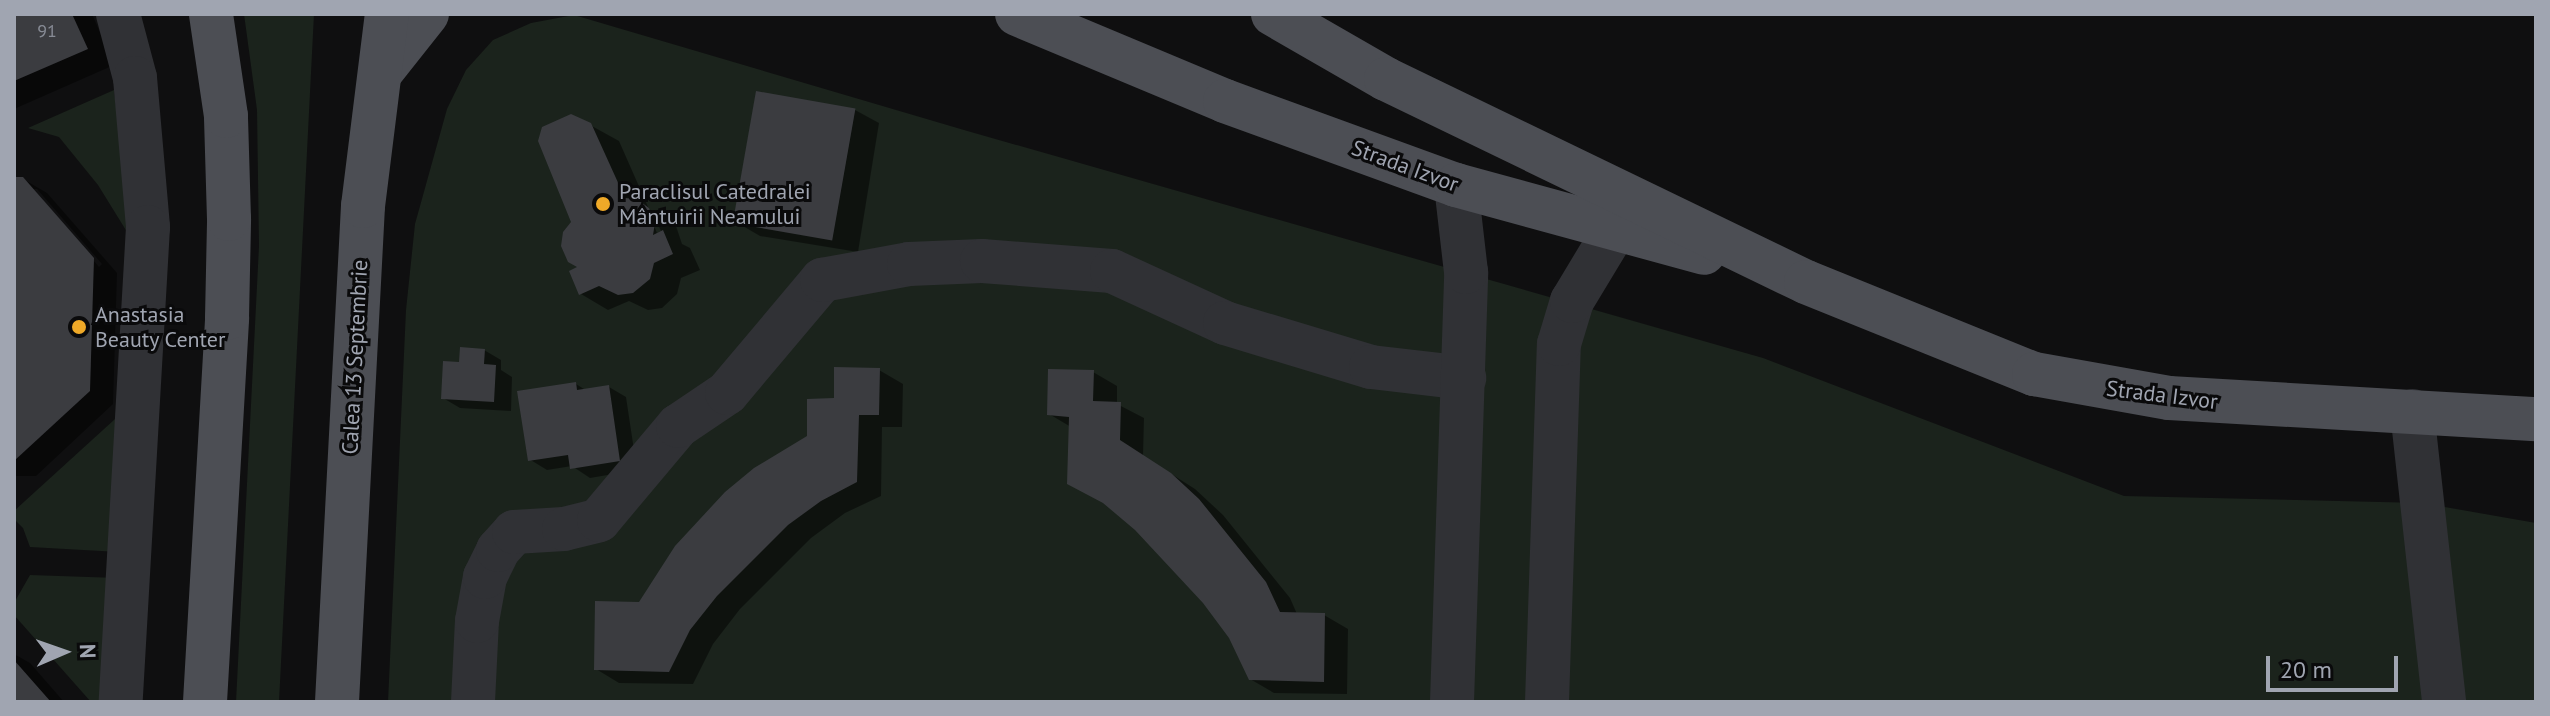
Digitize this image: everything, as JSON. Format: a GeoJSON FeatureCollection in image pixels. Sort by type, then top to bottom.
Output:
{"type":"FeatureCollection","features":[{"type":"Feature","properties":{"kind":"main road"},"geometry":{"type":"LineString","coordinates":[[205,702],[227,318],[229,219],[226,116],[211,14]]}},
{"type":"Feature","properties":{"kind":"main road","name":"Calea 13 Septembrie"},"geometry":{"type":"LineString","coordinates":[[337,702],[363,206],[387,14]]}},
{"type":"Feature","properties":{"kind":"main road"},"geometry":{"type":"LineString","coordinates":[[377,77],[427,14]]}},
{"type":"Feature","properties":{"kind":"main road","name":"Strada Izvor"},"geometry":{"type":"LineString","coordinates":[[1017,14],[1225,101],[1456,185],[1806,282]]}},
{"type":"Feature","properties":{"kind":"main road","name":"Strada Izvor"},"geometry":{"type":"LineString","coordinates":[[1273,14],[1386,79],[1806,282],[2034,374],[2169,398],[2536,419]]}},
{"type":"Feature","properties":{"kind":"lane"},"geometry":{"type":"LineString","coordinates":[[118,14],[135,78],[148,227],[121,702]]}},
{"type":"Feature","properties":{"kind":"lane"},"geometry":{"type":"LineString","coordinates":[[1452,702],[1466,272],[1456,185]]}},
{"type":"Feature","properties":{"kind":"lane"},"geometry":{"type":"LineString","coordinates":[[1547,702],[1559,344],[1572,301],[1616,228]]}},
{"type":"Feature","properties":{"kind":"lane"},"geometry":{"type":"LineString","coordinates":[[473,702],[477,621],[485,577],[498,550],[514,532],[564,529],[599,520],[678,426],[727,393],[822,280],[909,264],[982,261],[1112,271],[1238,327],[1371,367],[1464,378]]}},
{"type":"Feature","properties":{"kind":"lane"},"geometry":{"type":"LineString","coordinates":[[2412,411],[2444,702]]}},
{"type":"Feature","properties":{"kind":"shaded area"},"geometry":{"type":"Polygon","coordinates":[[[244,14],[314,14],[279,702],[236,702],[259,246],[257,110],[244,14]]]}},
{"type":"Feature","properties":{"kind":"shaded area"},"geometry":{"type":"Polygon","coordinates":[[[574,15],[1763,358],[2124,496],[2422,503],[2536,523],[2536,702],[388,702],[406,310],[415,224],[447,109],[466,70],[493,40],[531,23],[574,15]]]}},
{"type":"Feature","properties":{"kind":"shaded area"},"geometry":{"type":"Polygon","coordinates":[[[114,90],[132,240],[98,185],[59,137],[28,128],[114,90]]]}},
{"type":"Feature","properties":{"kind":"shaded area"},"geometry":{"type":"Polygon","coordinates":[[[126,409],[119,552],[30,547],[23,528],[14,519],[14,511],[126,409]]]}},
{"type":"Feature","properties":{"kind":"shaded area"},"geometry":{"type":"Polygon","coordinates":[[[30,575],[118,578],[110,702],[91,702],[14,615],[14,603],[30,575]]]}},
{"type":"Feature","properties":{"kind":"building"},"geometry":{"type":"Polygon","coordinates":[[[14,14],[72,14],[88,49],[14,81],[14,14]]]}},
{"type":"Feature","properties":{"kind":"building"},"geometry":{"type":"Polygon","coordinates":[[[756,91],[855,109],[832,241],[733,223],[756,91]]]}},
{"type":"Feature","properties":{"kind":"building","name":"Paraclisul Catedralei Mântuirii Neamului"},"geometry":{"type":"Polygon","coordinates":[[[571,114],[591,123],[625,198],[637,199],[649,208],[655,223],[653,235],[663,230],[673,254],[654,263],[650,279],[633,293],[618,295],[599,286],[579,295],[569,271],[577,267],[568,262],[561,246],[563,232],[571,222],[538,141],[542,127],[571,114]]]}},
{"type":"Feature","properties":{"kind":"building"},"geometry":{"type":"Polygon","coordinates":[[[14,177],[23,177],[94,258],[90,391],[14,461],[14,177]]]}},
{"type":"Feature","properties":{"kind":"building"},"geometry":{"type":"Polygon","coordinates":[[[460,347],[485,349],[484,364],[496,365],[494,402],[441,399],[443,361],[459,362],[460,347]]]}},
{"type":"Feature","properties":{"kind":"building"},"geometry":{"type":"Polygon","coordinates":[[[834,367],[880,368],[879,415],[859,415],[857,482],[821,501],[788,525],[717,596],[690,630],[669,672],[594,670],[595,601],[639,602],[675,546],[725,492],[754,468],[807,436],[807,399],[834,398],[834,367]]]}},
{"type":"Feature","properties":{"kind":"building"},"geometry":{"type":"Polygon","coordinates":[[[1048,369],[1094,370],[1093,401],[1121,402],[1120,440],[1171,473],[1199,499],[1266,582],[1280,612],[1325,613],[1324,682],[1249,680],[1229,638],[1203,603],[1135,530],[1103,503],[1067,484],[1069,417],[1047,415],[1048,369]]]}},
{"type":"Feature","properties":{"kind":"building"},"geometry":{"type":"Polygon","coordinates":[[[576,382],[577,390],[609,385],[620,461],[570,469],[568,455],[528,461],[517,391],[576,382]]]}},
{"type":"Feature","properties":{"kind":"building"},"geometry":{"type":"Polygon","coordinates":[[[14,660],[36,685],[51,702],[14,702],[14,660]]]}},
{"type":"Feature","properties":{"kind":"place","name":"Paraclisul Catedralei Mântuirii Neamului"},"geometry":{"type":"Point","coordinates":[603,204]}},
{"type":"Feature","properties":{"kind":"place","name":"Anastasia Beauty Center"},"geometry":{"type":"Point","coordinates":[79,327]}}]}
